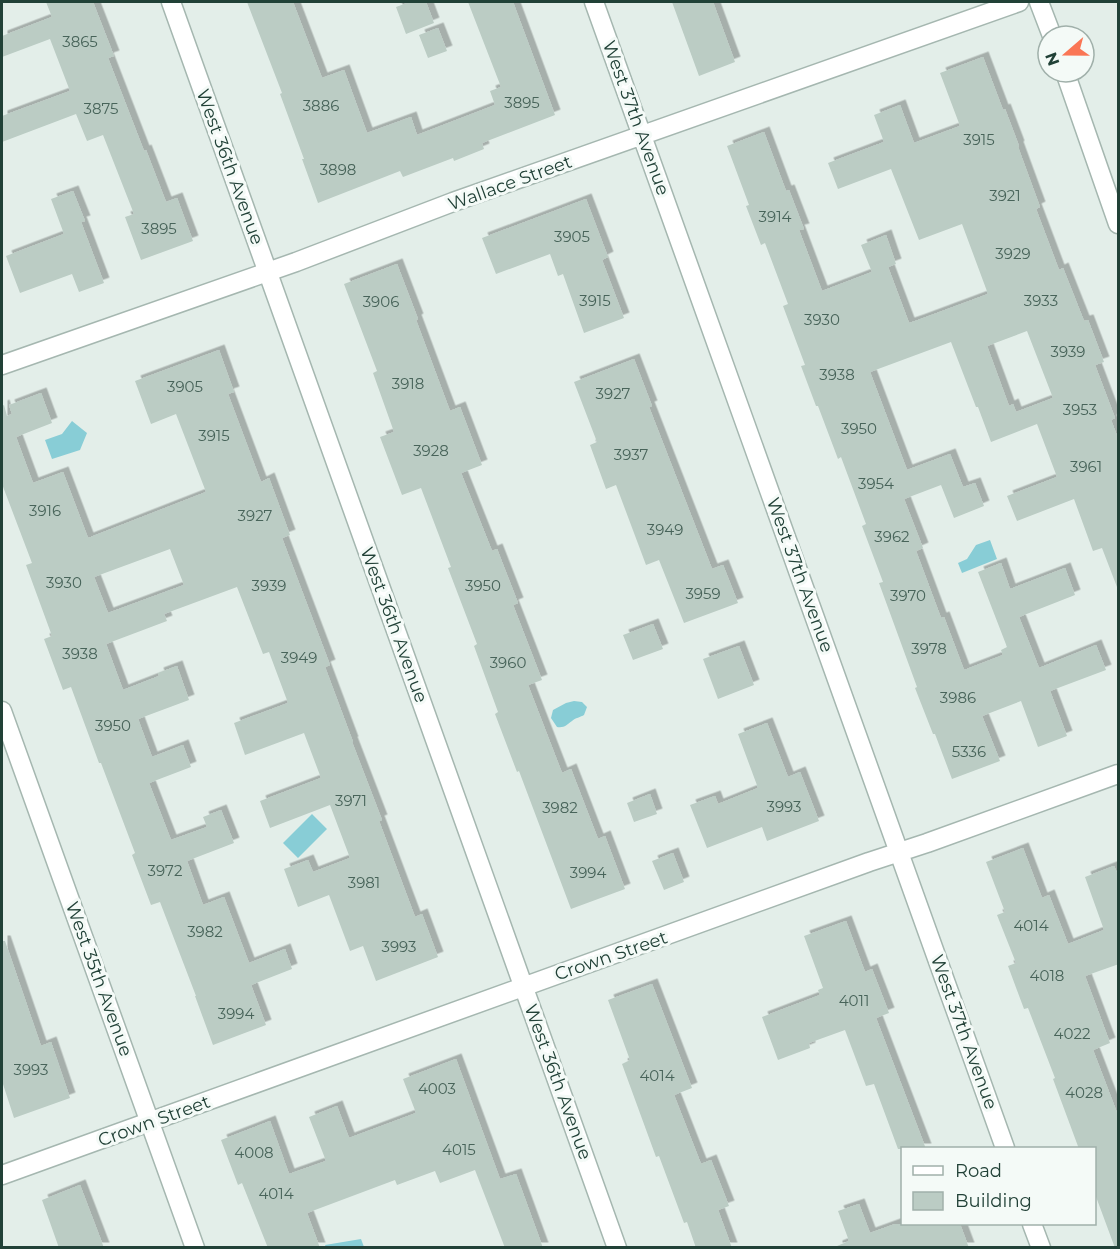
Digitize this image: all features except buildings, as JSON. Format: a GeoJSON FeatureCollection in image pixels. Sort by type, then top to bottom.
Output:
{"type":"FeatureCollection","features":[{"type":"Feature","properties":{"kind":"street","name":"West 36th Avenue"},"geometry":{"type":"LineString","coordinates":[[171,2],[616,1248]]}},
{"type":"Feature","properties":{"kind":"street","name":"West 37th Avenue"},"geometry":{"type":"LineString","coordinates":[[594,2],[1004,1147]]}},
{"type":"Feature","properties":{"kind":"street","name":"Wallace Street"},"geometry":{"type":"LineString","coordinates":[[2,364],[267,272],[453,202],[1019,2]]}},
{"type":"Feature","properties":{"kind":"street"},"geometry":{"type":"LineString","coordinates":[[1040,2],[1048,24]]}},
{"type":"Feature","properties":{"kind":"street"},"geometry":{"type":"LineString","coordinates":[[1069,84],[1119,224]]}},
{"type":"Feature","properties":{"kind":"street","name":"West 35th Avenue"},"geometry":{"type":"LineString","coordinates":[[2,711],[195,1248]]}},
{"type":"Feature","properties":{"kind":"street","name":"Crown Street"},"geometry":{"type":"LineString","coordinates":[[2,1175],[1119,774]]}},
{"type":"Feature","properties":{"kind":"street"},"geometry":{"type":"LineString","coordinates":[[1032,1225],[1041,1248]]}},
{"type":"Feature","properties":{"kind":"water"},"geometry":{"type":"Polygon","coordinates":[[[72,421],[87,433],[80,450],[52,459],[45,440],[62,434],[72,421]]]}},
{"type":"Feature","properties":{"kind":"water"},"geometry":{"type":"Polygon","coordinates":[[[990,540],[997,559],[962,573],[958,563],[967,559],[976,545],[990,540]]]}},
{"type":"Feature","properties":{"kind":"water"},"geometry":{"type":"Polygon","coordinates":[[[574,701],[582,702],[587,707],[584,715],[564,727],[557,727],[551,718],[553,710],[574,701]]]}},
{"type":"Feature","properties":{"kind":"water"},"geometry":{"type":"Polygon","coordinates":[[[312,814],[327,829],[298,858],[283,843],[312,814]]]}},
{"type":"Feature","properties":{"kind":"water"},"geometry":{"type":"Polygon","coordinates":[[[361,1239],[364,1247],[326,1247],[325,1245],[361,1239]]]}}]}
